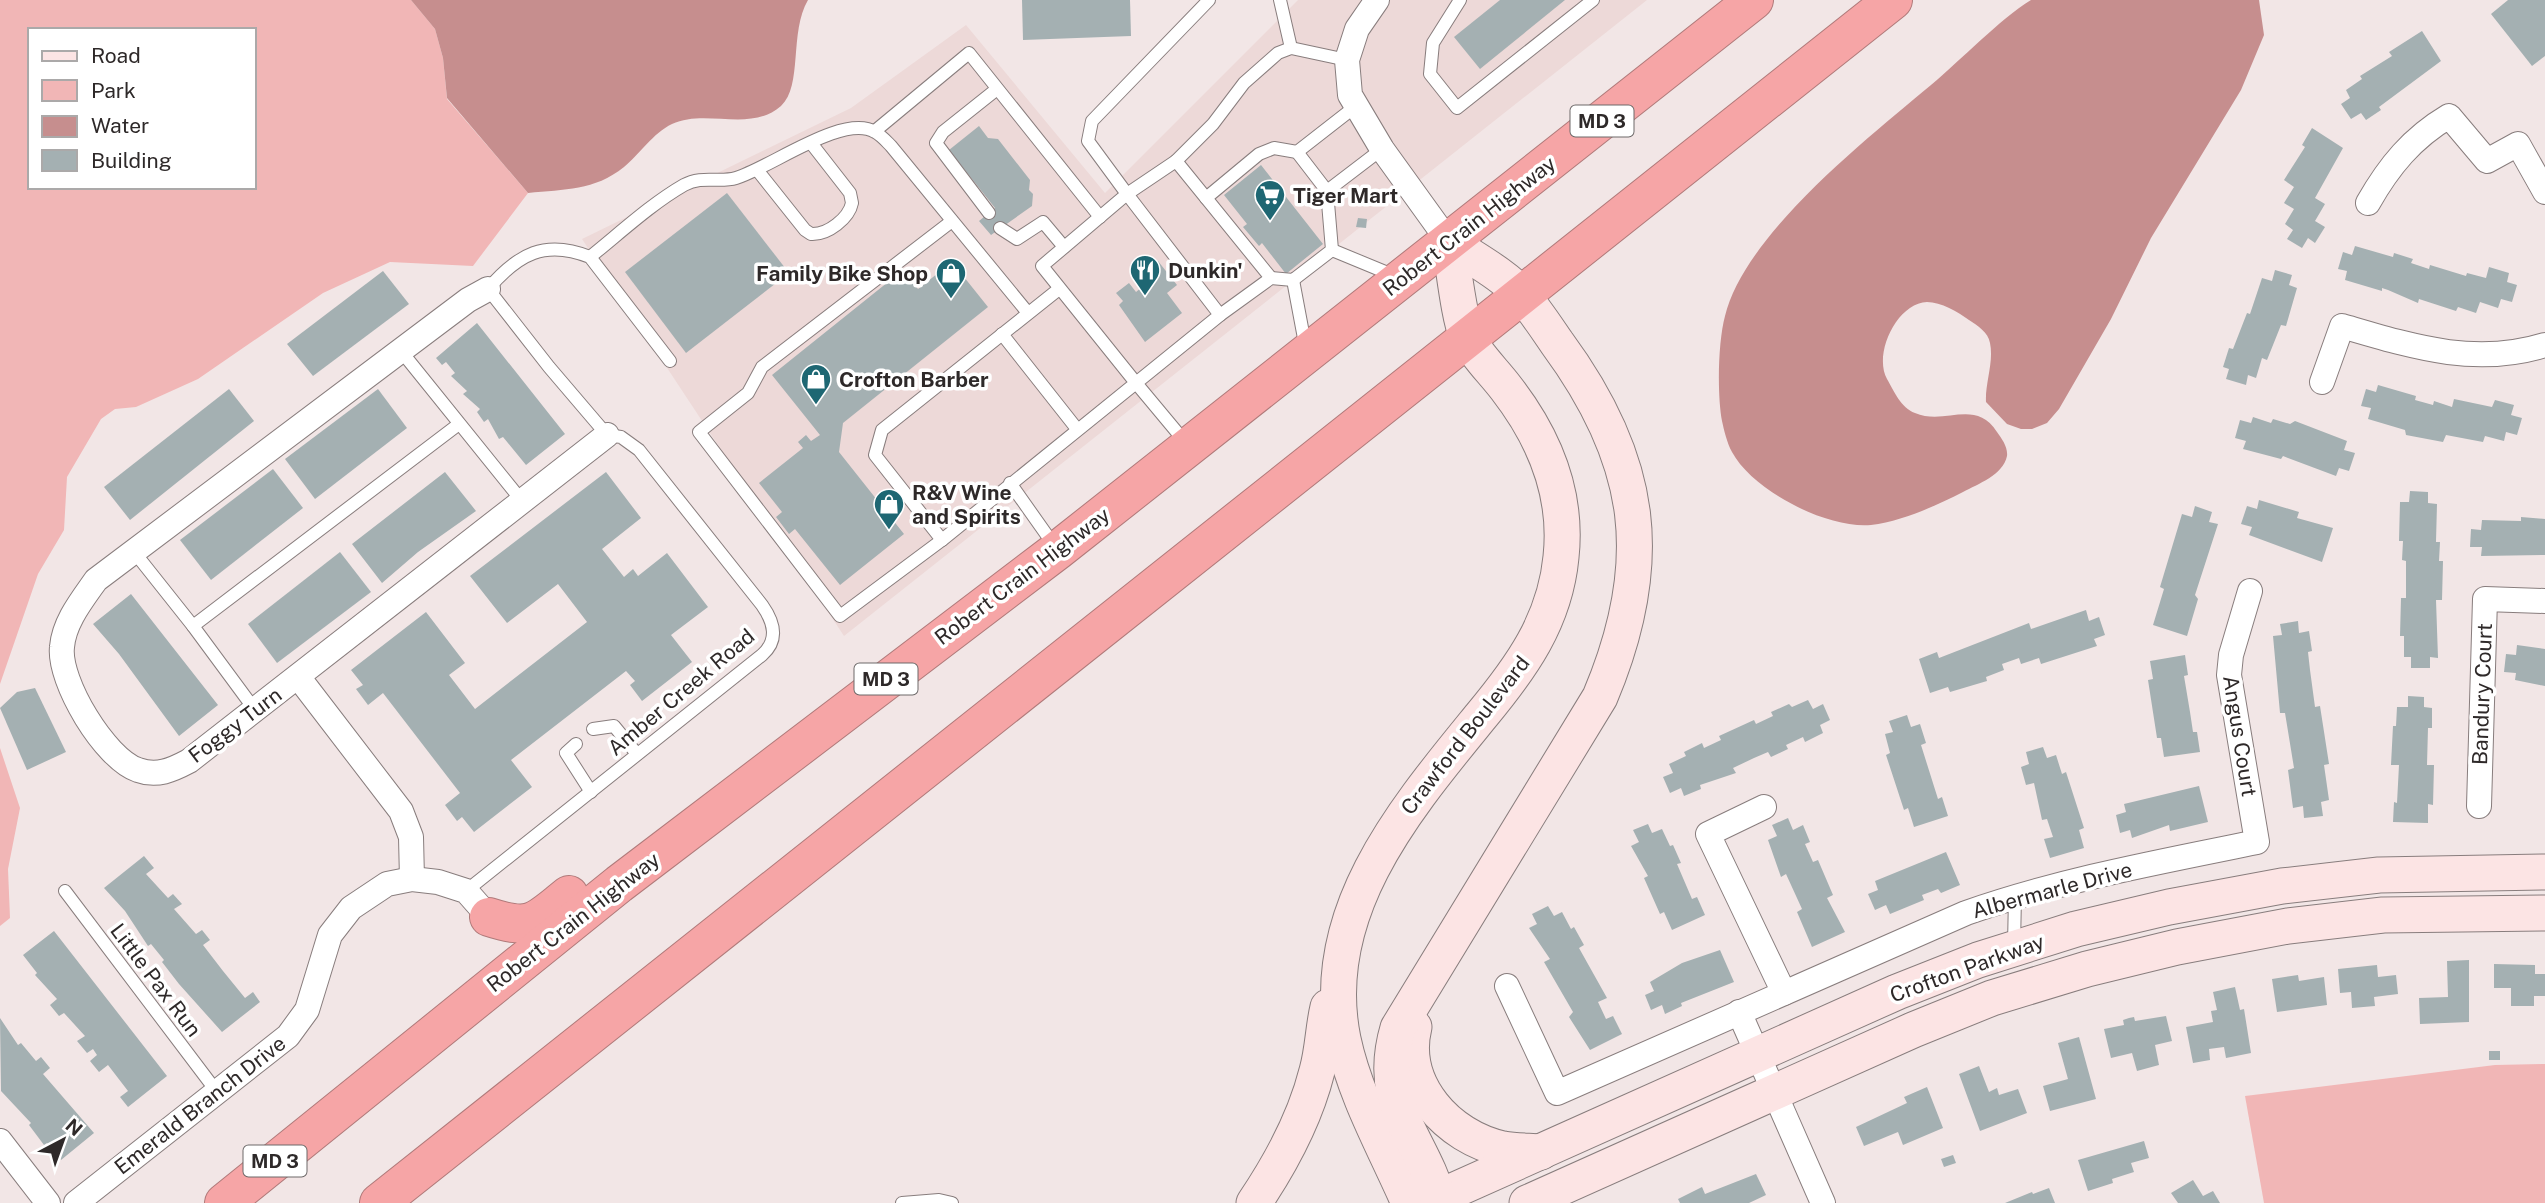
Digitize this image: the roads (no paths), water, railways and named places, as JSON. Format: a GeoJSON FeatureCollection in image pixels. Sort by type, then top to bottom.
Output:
{"type":"FeatureCollection","features":[{"type":"Feature","properties":{"kind":"highway","name":"Robert Crain Highway"},"geometry":{"type":"LineString","coordinates":[[224,1203],[619,884],[1058,550],[1754,0]]}},
{"type":"Feature","properties":{"kind":"highway"},"geometry":{"type":"LineString","coordinates":[[379,1203],[1893,0]]}},
{"type":"Feature","properties":{"kind":"highway"},"geometry":{"type":"LineString","coordinates":[[477,904],[517,926],[536,921],[682,806],[872,691]]}},
{"type":"Feature","properties":{"kind":"highway"},"geometry":{"type":"LineString","coordinates":[[326,1120],[488,957],[494,939],[477,904]]}},
{"type":"Feature","properties":{"kind":"street"},"geometry":{"type":"LineString","coordinates":[[1377,0],[1357,29],[1347,60],[1350,95],[1382,149],[1449,242],[1521,294],[1578,372],[1606,421],[1623,464],[1634,517],[1636,564],[1630,610],[1618,656],[1600,698],[1398,1028],[1390,1055],[1390,1080],[1428,1202]]}},
{"type":"Feature","properties":{"kind":"street"},"geometry":{"type":"LineString","coordinates":[[2368,203],[2396,159],[2412,142],[2449,116],[2487,161],[2518,144],[2545,192]]}},
{"type":"Feature","properties":{"kind":"street","name":"Crawford Boulevard"},"geometry":{"type":"LineString","coordinates":[[1428,1202],[1354,1078],[1339,1013],[1338,966],[1364,884],[1407,806],[1527,657],[1544,624],[1557,589],[1562,553],[1561,514],[1545,449],[1525,413],[1467,337],[1449,242]]}},
{"type":"Feature","properties":{"kind":"street","name":"Foggy Turn"},"geometry":{"type":"LineString","coordinates":[[488,289],[468,300],[96,580],[74,610],[62,647],[66,681],[87,719],[118,757],[136,770],[155,773],[169,771],[189,761],[299,678],[607,435]]}},
{"type":"Feature","properties":{"kind":"street"},"geometry":{"type":"LineString","coordinates":[[2322,382],[2342,326],[2427,351],[2468,356],[2518,353],[2545,345]]}},
{"type":"Feature","properties":{"kind":"street","name":"Angus Court"},"geometry":{"type":"LineString","coordinates":[[2250,591],[2231,655],[2229,675],[2257,842]]}},
{"type":"Feature","properties":{"kind":"street","name":"Bandury Court"},"geometry":{"type":"LineString","coordinates":[[2479,806],[2486,599],[2545,601]]}},
{"type":"Feature","properties":{"kind":"street"},"geometry":{"type":"LineString","coordinates":[[299,678],[401,811],[411,837],[412,879],[438,882],[477,904]]}},
{"type":"Feature","properties":{"kind":"street"},"geometry":{"type":"LineString","coordinates":[[1764,807],[1709,834],[1784,993]]}},
{"type":"Feature","properties":{"kind":"street","name":"Albermarle Drive"},"geometry":{"type":"LineString","coordinates":[[1507,986],[1557,1093],[1966,913],[2015,896],[2257,842]]}},
{"type":"Feature","properties":{"kind":"street","name":"Crofton Parkway"},"geometry":{"type":"LineString","coordinates":[[1428,1202],[1638,1111],[1757,1053],[1909,988],[2014,948],[2169,907],[2282,886],[2379,875],[2545,872]]}},
{"type":"Feature","properties":{"kind":"street","name":"Emerald Branch Drive"},"geometry":{"type":"LineString","coordinates":[[76,1203],[288,1036],[307,1010],[330,935],[351,908],[387,884],[412,879]]}},
{"type":"Feature","properties":{"kind":"street","name":"Crofton Parkway"},"geometry":{"type":"LineString","coordinates":[[1527,1203],[1655,1148],[1774,1090],[1992,998],[2087,969],[2177,947],[2288,926],[2383,915],[2545,913]]}},
{"type":"Feature","properties":{"kind":"street"},"geometry":{"type":"LineString","coordinates":[[1254,1203],[1292,1140],[1309,1096],[1317,1071],[1338,966]]}},
{"type":"Feature","properties":{"kind":"street"},"geometry":{"type":"LineString","coordinates":[[1429,979],[1412,1030],[1411,1056],[1415,1076],[1429,1101],[1444,1118],[1485,1143],[1504,1149],[1541,1152]]}},
{"type":"Feature","properties":{"kind":"street"},"geometry":{"type":"LineString","coordinates":[[1739,1012],[1823,1203]]}},
{"type":"Feature","properties":{"kind":"street"},"geometry":{"type":"LineString","coordinates":[[0,1141],[48,1203]]}},
{"type":"Feature","properties":{"kind":"lane"},"geometry":{"type":"LineString","coordinates":[[1209,0],[1092,121],[1088,141],[1220,315]]}},
{"type":"Feature","properties":{"kind":"lane"},"geometry":{"type":"LineString","coordinates":[[1280,0],[1290,48]]}},
{"type":"Feature","properties":{"kind":"lane"},"geometry":{"type":"LineString","coordinates":[[1460,0],[1433,43],[1430,74],[1457,108],[1593,0]]}},
{"type":"Feature","properties":{"kind":"lane"},"geometry":{"type":"LineString","coordinates":[[1189,446],[1042,266],[1127,194],[1176,161],[1213,124],[1267,60],[1290,48],[1347,60]]}},
{"type":"Feature","properties":{"kind":"lane"},"geometry":{"type":"LineString","coordinates":[[875,131],[969,53],[1100,217]]}},
{"type":"Feature","properties":{"kind":"lane"},"geometry":{"type":"LineString","coordinates":[[989,213],[936,143],[943,132],[997,89]]}},
{"type":"Feature","properties":{"kind":"lane"},"geometry":{"type":"LineString","coordinates":[[1297,152],[1356,106]]}},
{"type":"Feature","properties":{"kind":"lane"},"geometry":{"type":"LineString","coordinates":[[590,257],[685,184],[706,177],[732,179],[758,171],[836,131],[863,128],[875,131],[891,146],[1028,313]]}},
{"type":"Feature","properties":{"kind":"lane"},"geometry":{"type":"LineString","coordinates":[[758,171],[805,230],[811,234],[825,232],[845,217],[852,203],[850,193],[811,143]]}},
{"type":"Feature","properties":{"kind":"lane"},"geometry":{"type":"LineString","coordinates":[[1206,198],[1259,154],[1274,148],[1297,152],[1327,191],[1332,250]]}},
{"type":"Feature","properties":{"kind":"lane"},"geometry":{"type":"LineString","coordinates":[[1327,191],[1382,149]]}},
{"type":"Feature","properties":{"kind":"lane"},"geometry":{"type":"LineString","coordinates":[[1176,161],[1271,278]]}},
{"type":"Feature","properties":{"kind":"lane"},"geometry":{"type":"LineString","coordinates":[[952,221],[762,367],[748,393],[699,432],[840,616],[942,540],[1220,315],[1271,278],[1293,280],[1332,250]]}},
{"type":"Feature","properties":{"kind":"lane"},"geometry":{"type":"LineString","coordinates":[[1000,228],[1017,239],[1043,222],[1064,247]]}},
{"type":"Feature","properties":{"kind":"lane"},"geometry":{"type":"LineString","coordinates":[[607,435],[488,289],[507,267],[531,253],[551,248],[573,250],[590,257],[670,361]]}},
{"type":"Feature","properties":{"kind":"lane"},"geometry":{"type":"LineString","coordinates":[[1332,250],[1402,279]]}},
{"type":"Feature","properties":{"kind":"lane"},"geometry":{"type":"LineString","coordinates":[[1293,280],[1307,353]]}},
{"type":"Feature","properties":{"kind":"lane"},"geometry":{"type":"LineString","coordinates":[[942,540],[875,455],[882,430],[1059,289]]}},
{"type":"Feature","properties":{"kind":"lane"},"geometry":{"type":"LineString","coordinates":[[1002,334],[1077,429]]}},
{"type":"Feature","properties":{"kind":"lane"},"geometry":{"type":"LineString","coordinates":[[401,351],[522,501]]}},
{"type":"Feature","properties":{"kind":"lane"},"geometry":{"type":"LineString","coordinates":[[192,626],[459,424]]}},
{"type":"Feature","properties":{"kind":"lane","name":"Amber Creek Road"},"geometry":{"type":"LineString","coordinates":[[477,904],[590,792],[769,649],[774,630],[771,618],[762,605],[639,450],[621,437],[607,435]]}},
{"type":"Feature","properties":{"kind":"lane"},"geometry":{"type":"LineString","coordinates":[[1010,483],[1058,550]]}},
{"type":"Feature","properties":{"kind":"lane"},"geometry":{"type":"LineString","coordinates":[[135,553],[255,710]]}},
{"type":"Feature","properties":{"kind":"lane"},"geometry":{"type":"LineString","coordinates":[[593,729],[614,726],[637,754]]}},
{"type":"Feature","properties":{"kind":"lane"},"geometry":{"type":"LineString","coordinates":[[576,744],[565,753],[590,792]]}},
{"type":"Feature","properties":{"kind":"lane","name":"Little Pax Run"},"geometry":{"type":"LineString","coordinates":[[65,891],[217,1092]]}},
{"type":"Feature","properties":{"kind":"lane"},"geometry":{"type":"LineString","coordinates":[[2014,948],[2015,896]]}},
{"type":"Feature","properties":{"kind":"lane"},"geometry":{"type":"LineString","coordinates":[[902,1203],[939,1200],[952,1203]]}},
{"type":"Feature","properties":{"kind":"water"},"geometry":{"type":"Polygon","coordinates":[[[411,0],[808,0],[799,27],[792,86],[781,106],[756,118],[699,118],[672,124],[624,167],[602,181],[579,188],[528,193],[447,98],[443,58],[435,29],[411,0]]]}},
{"type":"Feature","properties":{"kind":"water"},"geometry":{"type":"Polygon","coordinates":[[[2031,0],[2259,0],[2264,35],[2241,90],[2151,238],[2111,319],[2059,409],[2047,423],[2032,429],[2021,429],[2007,424],[1986,402],[1991,350],[1985,332],[1944,306],[1932,302],[1916,305],[1897,320],[1886,344],[1883,369],[1892,389],[1902,403],[1915,413],[1937,417],[1969,414],[1988,422],[2006,446],[2005,463],[1995,474],[1982,482],[1930,508],[1895,520],[1871,525],[1853,525],[1813,514],[1793,505],[1756,480],[1742,466],[1727,441],[1720,410],[1720,354],[1725,316],[1737,285],[1782,221],[1812,190],[1875,132],[2031,0]]]}},
{"type":"Feature","properties":{"kind":"place","name":"Tiger Mart"},"geometry":{"type":"Point","coordinates":[1270,222]}},
{"type":"Feature","properties":{"kind":"place","name":"Dunkin'"},"geometry":{"type":"Point","coordinates":[1145,297]}},
{"type":"Feature","properties":{"kind":"place","name":"Family Bike Shop"},"geometry":{"type":"Point","coordinates":[951,300]}},
{"type":"Feature","properties":{"kind":"place","name":"Crofton Barber"},"geometry":{"type":"Point","coordinates":[816,406]}},
{"type":"Feature","properties":{"kind":"place","name":"R&V Wine and Spirits"},"geometry":{"type":"Point","coordinates":[889,531]}}]}
